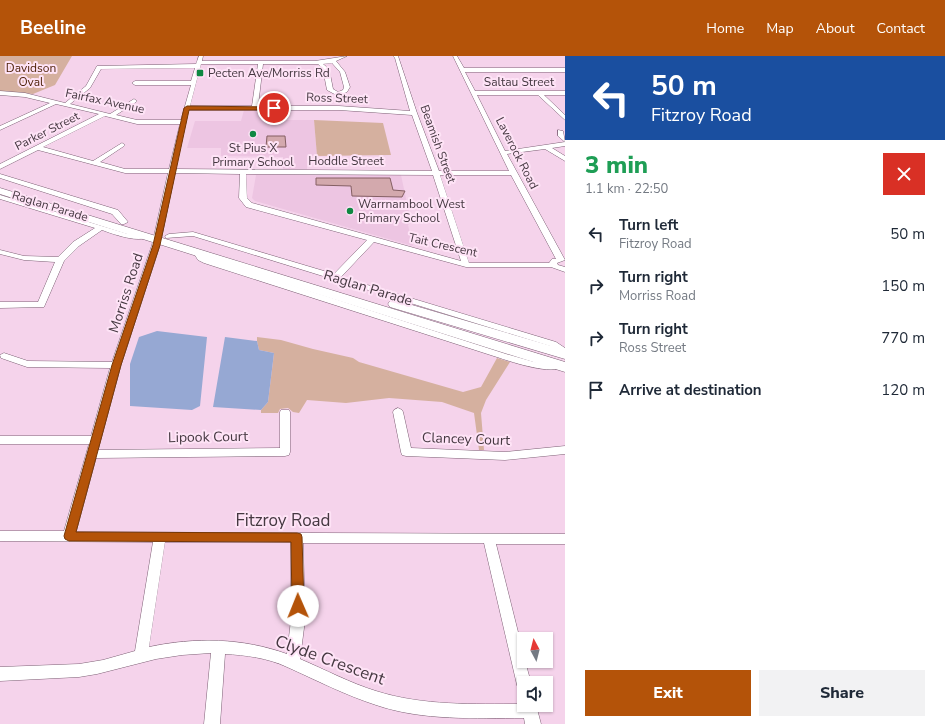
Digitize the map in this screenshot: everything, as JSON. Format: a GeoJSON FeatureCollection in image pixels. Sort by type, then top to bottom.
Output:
{"type":"FeatureCollection","features":[{"type":"Feature","properties":{"kind":"highway","name":"Raglan Parade"},"geometry":{"type":"LineString","coordinates":[[0,183],[124,222],[197,252],[564,360]]}},
{"type":"Feature","properties":{"kind":"highway","name":"Raglan Parade"},"geometry":{"type":"LineString","coordinates":[[0,191],[158,236],[564,360]]}},
{"type":"Feature","properties":{"kind":"street","name":"Morriss Road"},"geometry":{"type":"LineString","coordinates":[[69,536],[116,365],[158,236],[183,122],[201,56]]}},
{"type":"Feature","properties":{"kind":"street"},"geometry":{"type":"LineString","coordinates":[[66,105],[88,87],[99,66],[320,62],[333,61],[345,56]]}},
{"type":"Feature","properties":{"kind":"street","name":"Beamish Street"},"geometry":{"type":"LineString","coordinates":[[395,56],[397,58],[414,113],[436,172],[466,264]]}},
{"type":"Feature","properties":{"kind":"street","name":"Laverock Road"},"geometry":{"type":"LineString","coordinates":[[455,56],[513,172],[563,260]]}},
{"type":"Feature","properties":{"kind":"street"},"geometry":{"type":"LineString","coordinates":[[320,62],[326,69],[330,90],[338,94],[345,91],[347,87],[344,72],[341,67],[333,61]]}},
{"type":"Feature","properties":{"kind":"street"},"geometry":{"type":"LineString","coordinates":[[255,108],[261,63]]}},
{"type":"Feature","properties":{"kind":"street"},"geometry":{"type":"LineString","coordinates":[[462,70],[565,70]]}},
{"type":"Feature","properties":{"kind":"street"},"geometry":{"type":"LineString","coordinates":[[135,83],[193,83]]}},
{"type":"Feature","properties":{"kind":"street","name":"Fairfax Avenue"},"geometry":{"type":"LineString","coordinates":[[0,93],[19,94],[137,122],[183,122]]}},
{"type":"Feature","properties":{"kind":"street"},"geometry":{"type":"LineString","coordinates":[[539,93],[565,118]]}},
{"type":"Feature","properties":{"kind":"street","name":"Saltau Street"},"geometry":{"type":"LineString","coordinates":[[474,94],[565,93]]}},
{"type":"Feature","properties":{"kind":"street"},"geometry":{"type":"LineString","coordinates":[[338,94],[339,108]]}},
{"type":"Feature","properties":{"kind":"street","name":"Parker Street"},"geometry":{"type":"LineString","coordinates":[[0,168],[134,101]]}},
{"type":"Feature","properties":{"kind":"street"},"geometry":{"type":"LineString","coordinates":[[0,128],[56,102]]}},
{"type":"Feature","properties":{"kind":"street","name":"Ross Street"},"geometry":{"type":"LineString","coordinates":[[187,108],[339,108],[414,113]]}},
{"type":"Feature","properties":{"kind":"street"},"geometry":{"type":"LineString","coordinates":[[560,131],[561,136],[565,140]]}},
{"type":"Feature","properties":{"kind":"street"},"geometry":{"type":"LineString","coordinates":[[503,153],[565,144]]}},
{"type":"Feature","properties":{"kind":"street"},"geometry":{"type":"LineString","coordinates":[[94,163],[122,145]]}},
{"type":"Feature","properties":{"kind":"street"},"geometry":{"type":"LineString","coordinates":[[546,147],[565,159]]}},
{"type":"Feature","properties":{"kind":"street","name":"Hoddle Street"},"geometry":{"type":"LineString","coordinates":[[38,148],[125,171],[513,172]]}},
{"type":"Feature","properties":{"kind":"street","name":"Tait Crescent"},"geometry":{"type":"LineString","coordinates":[[242,172],[244,175],[243,198],[249,205],[466,264],[553,265]]}},
{"type":"Feature","properties":{"kind":"street","name":"Raglan Parade"},"geometry":{"type":"LineString","coordinates":[[0,176],[115,212],[124,222]]}},
{"type":"Feature","properties":{"kind":"street","name":"Raglan Parade"},"geometry":{"type":"LineString","coordinates":[[0,197],[128,236],[193,234],[553,344],[564,360]]}},
{"type":"Feature","properties":{"kind":"street"},"geometry":{"type":"LineString","coordinates":[[0,305],[41,305],[60,260],[76,244],[100,228]]}},
{"type":"Feature","properties":{"kind":"street"},"geometry":{"type":"LineString","coordinates":[[335,278],[372,239]]}},
{"type":"Feature","properties":{"kind":"street"},"geometry":{"type":"LineString","coordinates":[[0,252],[24,258],[60,260]]}},
{"type":"Feature","properties":{"kind":"street"},"geometry":{"type":"LineString","coordinates":[[563,260],[554,262],[553,265],[565,270]]}},
{"type":"Feature","properties":{"kind":"street"},"geometry":{"type":"LineString","coordinates":[[4,356],[27,364],[116,365]]}},
{"type":"Feature","properties":{"kind":"street","name":"Lipook Court"},"geometry":{"type":"LineString","coordinates":[[92,454],[285,452],[285,412]]}},
{"type":"Feature","properties":{"kind":"street","name":"Clancey Court"},"geometry":{"type":"LineString","coordinates":[[398,412],[406,452],[505,456],[565,450]]}},
{"type":"Feature","properties":{"kind":"street"},"geometry":{"type":"LineString","coordinates":[[0,440],[96,440]]}},
{"type":"Feature","properties":{"kind":"street","name":"Fitzroy Road"},"geometry":{"type":"LineString","coordinates":[[0,536],[565,539]]}},
{"type":"Feature","properties":{"kind":"street"},"geometry":{"type":"LineString","coordinates":[[141,655],[160,536]]}},
{"type":"Feature","properties":{"kind":"street"},"geometry":{"type":"LineString","coordinates":[[293,662],[298,620],[297,537]]}},
{"type":"Feature","properties":{"kind":"street"},"geometry":{"type":"LineString","coordinates":[[489,538],[522,676]]}},
{"type":"Feature","properties":{"kind":"street"},"geometry":{"type":"LineString","coordinates":[[212,724],[218,648]]}},
{"type":"Feature","properties":{"kind":"street","name":"Clyde Crescent"},"geometry":{"type":"LineString","coordinates":[[0,674],[23,672],[67,672],[91,669],[141,655],[170,649],[218,648],[247,650],[293,662],[358,692],[420,708],[444,711],[531,713]]}},
{"type":"Feature","properties":{"kind":"shaded area","name":"St Pius X Primary School"},"geometry":{"type":"Polygon","coordinates":[[[244,110],[283,111],[284,120],[314,120],[317,156],[307,156],[307,169],[283,169],[283,157],[221,156],[221,148],[187,148],[195,121],[241,121],[244,110]]]}},
{"type":"Feature","properties":{"kind":"shaded area","name":"Warrnambool West Primary School"},"geometry":{"type":"Polygon","coordinates":[[[256,175],[401,175],[411,222],[408,225],[413,246],[255,201],[252,198],[256,175]]]}},
{"type":"Feature","properties":{"kind":"green space","name":"Davidson Oval"},"geometry":{"type":"Polygon","coordinates":[[[0,56],[72,56],[55,85],[33,94],[0,91],[0,56]]]}},
{"type":"Feature","properties":{"kind":"green space"},"geometry":{"type":"Polygon","coordinates":[[[314,120],[383,123],[391,155],[317,156],[314,120]]]}},
{"type":"Feature","properties":{"kind":"green space"},"geometry":{"type":"Polygon","coordinates":[[[257,337],[281,340],[353,358],[359,362],[463,392],[481,387],[497,358],[510,362],[486,400],[481,413],[484,450],[479,450],[474,413],[442,402],[389,398],[346,403],[307,400],[299,413],[293,412],[288,408],[280,409],[278,413],[261,413],[261,410],[268,402],[274,353],[259,350],[257,337]]]}},
{"type":"Feature","properties":{"kind":"water"},"geometry":{"type":"Polygon","coordinates":[[[157,331],[207,337],[200,406],[192,410],[130,406],[130,364],[139,337],[157,331]]]}},
{"type":"Feature","properties":{"kind":"water"},"geometry":{"type":"Polygon","coordinates":[[[225,337],[257,341],[259,350],[274,353],[268,402],[261,410],[213,407],[225,337]]]}},
{"type":"Feature","properties":{"kind":"building","name":"St Pius X Primary School"},"geometry":{"type":"Polygon","coordinates":[[[267,136],[285,136],[286,147],[266,147],[267,136]]]}},
{"type":"Feature","properties":{"kind":"building","name":"Warrnambool West Primary School"},"geometry":{"type":"Polygon","coordinates":[[[316,178],[390,178],[393,190],[405,191],[402,197],[352,196],[351,186],[316,185],[316,178]]]}},
{"type":"Feature","properties":{"kind":"place","name":"Pecten Ave/Morriss Rd"},"geometry":{"type":"Point","coordinates":[200,73]}},
{"type":"Feature","properties":{"kind":"place","name":"St Pius X Primary School"},"geometry":{"type":"Point","coordinates":[253,134]}},
{"type":"Feature","properties":{"kind":"place","name":"Warrnambool West Primary School"},"geometry":{"type":"Point","coordinates":[350,211]}},
{"type":"Feature","properties":{"kind":"route"},"geometry":{"type":"LineString","coordinates":[[274,108],[187,108],[172,172],[163,220],[116,365],[69,536],[297,537],[298,606]]}}]}
